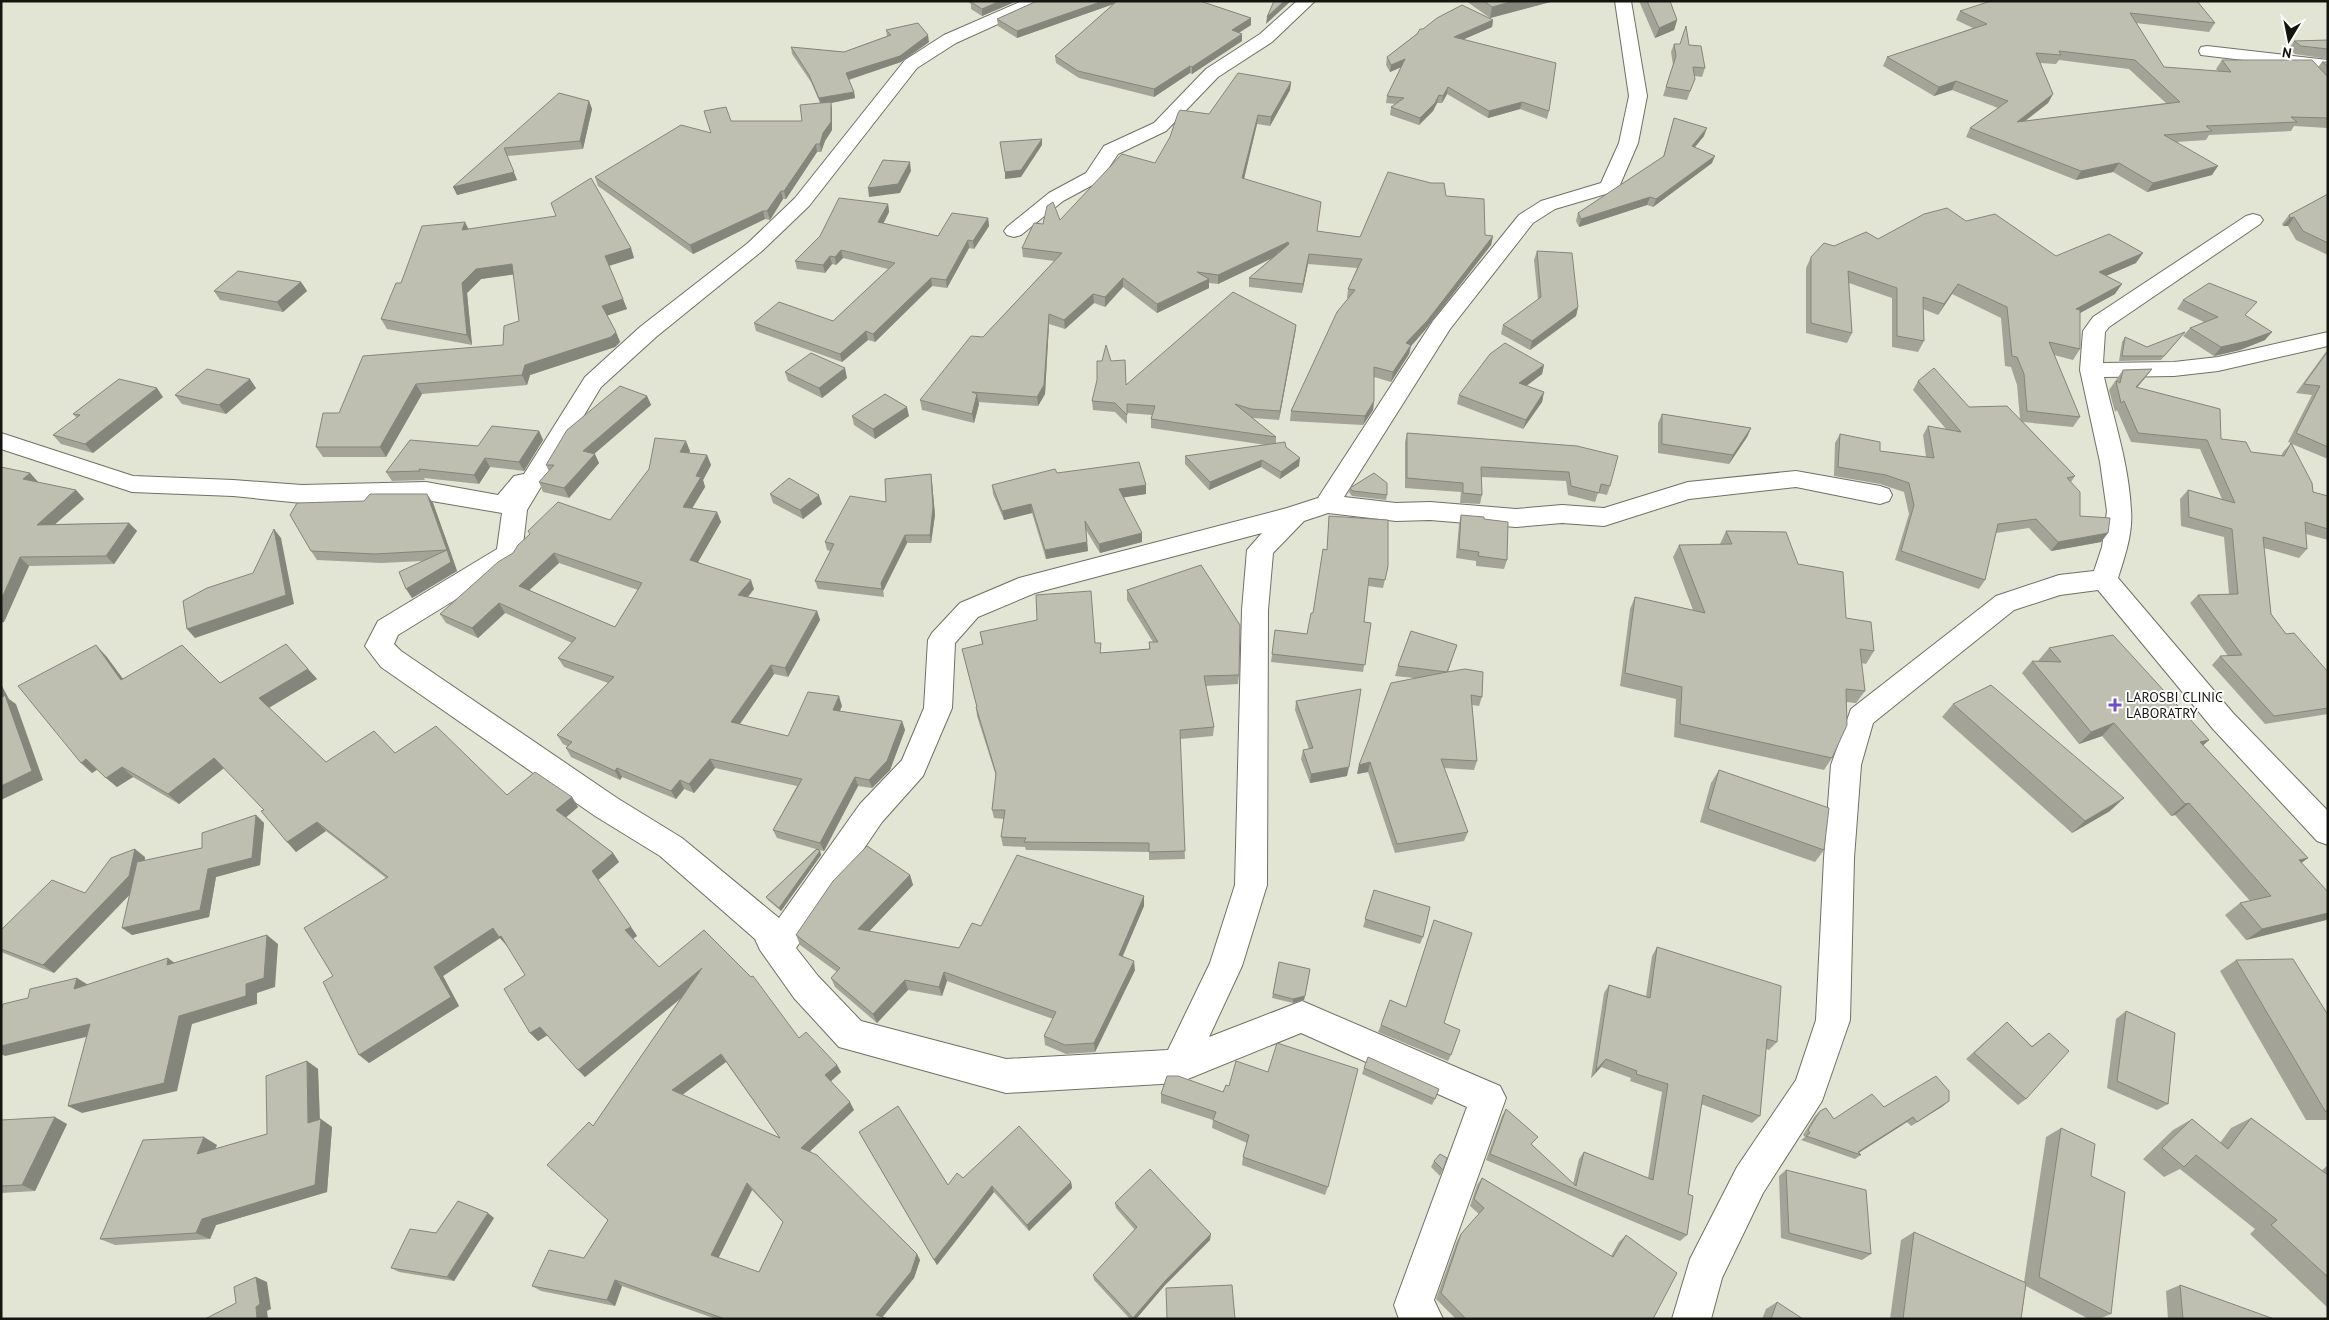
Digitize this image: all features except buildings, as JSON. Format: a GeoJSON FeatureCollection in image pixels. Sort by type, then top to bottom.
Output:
{"type":"FeatureCollection","features":[{"type":"Feature","properties":{"kind":"street"},"geometry":{"type":"LineString","coordinates":[[782,941],[671,846],[598,802],[391,659],[379,646],[388,628],[509,554],[514,510],[552,446],[594,382],[648,332],[755,247],[802,202],[911,64],[950,38],[1036,1]]}},
{"type":"Feature","properties":{"kind":"street"},"geometry":{"type":"LineString","coordinates":[[1014,231],[1056,197],[1093,177],[1111,150],[1160,127],[1212,73],[1266,38],[1307,1]]}},
{"type":"Feature","properties":{"kind":"street"},"geometry":{"type":"LineString","coordinates":[[1327,504],[1441,326],[1526,219],[1548,204],[1609,187],[1623,162],[1625,146],[1634,122],[1638,94],[1630,28],[1624,1]]}},
{"type":"Feature","properties":{"kind":"street"},"geometry":{"type":"LineString","coordinates":[[2207,51],[2328,65]]}},
{"type":"Feature","properties":{"kind":"street"},"geometry":{"type":"LineString","coordinates":[[2104,580],[2115,547],[2119,511],[2112,462],[2091,370],[2094,331],[2101,322],[2253,220]]}},
{"type":"Feature","properties":{"kind":"street"},"geometry":{"type":"LineString","coordinates":[[2091,370],[2174,369],[2218,364],[2328,339]]}},
{"type":"Feature","properties":{"kind":"street"},"geometry":{"type":"LineString","coordinates":[[1,441],[132,484],[234,488],[302,494],[426,491],[504,505],[552,446]]}},
{"type":"Feature","properties":{"kind":"street"},"geometry":{"type":"LineString","coordinates":[[782,941],[871,813],[913,767],[938,708],[942,640],[969,610],[1028,585],[1295,515],[1327,504],[1396,512],[1430,511],[1516,518],[1562,514],[1604,518],[1688,491],[1796,479],[1880,496]]}},
{"type":"Feature","properties":{"kind":"street"},"geometry":{"type":"LineString","coordinates":[[1178,1066],[1226,966],[1252,885],[1255,610],[1260,550],[1295,515]]}},
{"type":"Feature","properties":{"kind":"street"},"geometry":{"type":"LineString","coordinates":[[2104,580],[2223,722],[2328,832]]}},
{"type":"Feature","properties":{"kind":"street"},"geometry":{"type":"LineString","coordinates":[[1691,1319],[1704,1273],[1750,1180],[1810,1089],[1832,1020],[1839,858],[1846,765],[1861,717],[2005,603],[2059,585],[2104,580]]}},
{"type":"Feature","properties":{"kind":"street"},"geometry":{"type":"LineString","coordinates":[[782,941],[771,940],[806,987],[851,1035],[1006,1076],[1178,1066],[1302,1017],[1488,1098],[1413,1305],[1424,1319]]}},
{"type":"Feature","properties":{"kind":"place","name":"LAROSBI CLINIC LABORATRY"},"geometry":{"type":"Point","coordinates":[2115,705]}}]}
